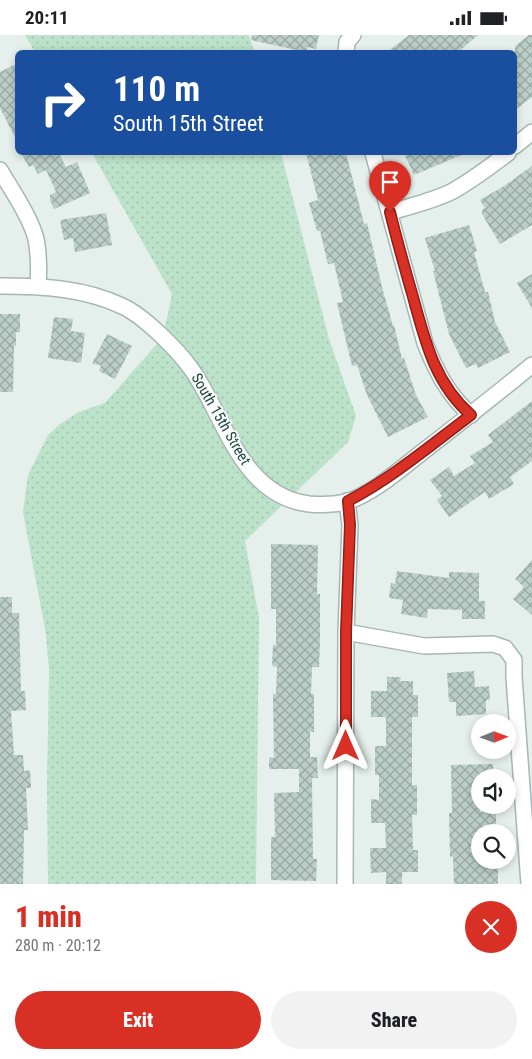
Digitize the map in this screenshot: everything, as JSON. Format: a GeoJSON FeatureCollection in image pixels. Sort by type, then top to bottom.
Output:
{"type":"FeatureCollection","features":[{"type":"Feature","properties":{"kind":"street"},"geometry":{"type":"LineString","coordinates":[[517,144],[532,132]]}},
{"type":"Feature","properties":{"kind":"street"},"geometry":{"type":"LineString","coordinates":[[374,155],[425,343],[435,369],[458,403],[471,415]]}},
{"type":"Feature","properties":{"kind":"street"},"geometry":{"type":"LineString","coordinates":[[390,212],[430,201],[452,191],[505,155]]}},
{"type":"Feature","properties":{"kind":"street"},"geometry":{"type":"LineString","coordinates":[[0,169],[36,237],[38,286]]}},
{"type":"Feature","properties":{"kind":"street","name":"South 15th Street"},"geometry":{"type":"LineString","coordinates":[[0,286],[60,288],[88,294],[124,307],[162,337],[192,371],[244,463],[260,481],[276,494],[299,503],[324,505],[348,501],[372,489],[471,415],[532,365]]}},
{"type":"Feature","properties":{"kind":"street"},"geometry":{"type":"LineString","coordinates":[[345,884],[346,632],[350,525],[348,501]]}},
{"type":"Feature","properties":{"kind":"street"},"geometry":{"type":"LineString","coordinates":[[346,632],[424,646],[493,644],[505,648],[514,660],[529,884]]}},
{"type":"Feature","properties":{"kind":"green space"},"geometry":{"type":"Polygon","coordinates":[[[25,35],[249,35],[253,50],[34,50],[25,35]]]}},
{"type":"Feature","properties":{"kind":"green space"},"geometry":{"type":"Polygon","coordinates":[[[93,155],[282,155],[329,339],[356,416],[348,442],[245,541],[259,618],[256,884],[48,884],[49,670],[46,634],[23,512],[28,475],[48,435],[60,424],[79,412],[105,403],[163,337],[172,294],[93,155]]]}},
{"type":"Feature","properties":{"kind":"building"},"geometry":{"type":"Polygon","coordinates":[[[252,35],[319,35],[316,49],[307,47],[306,50],[297,50],[251,40],[252,35]]]}},
{"type":"Feature","properties":{"kind":"building"},"geometry":{"type":"Polygon","coordinates":[[[409,35],[478,35],[460,50],[390,50],[409,35]]]}},
{"type":"Feature","properties":{"kind":"building"},"geometry":{"type":"Polygon","coordinates":[[[529,35],[532,35],[532,97],[517,108],[517,50],[515,50],[515,46],[529,35]]]}},
{"type":"Feature","properties":{"kind":"building"},"geometry":{"type":"Polygon","coordinates":[[[15,64],[15,137],[0,108],[0,72],[15,64]]]}},
{"type":"Feature","properties":{"kind":"building"},"geometry":{"type":"Polygon","coordinates":[[[22,155],[60,155],[66,167],[77,162],[90,193],[54,209],[50,195],[56,192],[46,170],[38,174],[33,165],[29,167],[22,155]]]}},
{"type":"Feature","properties":{"kind":"building"},"geometry":{"type":"Polygon","coordinates":[[[307,155],[347,155],[364,224],[367,223],[402,359],[404,358],[416,395],[428,417],[388,437],[367,395],[357,365],[352,366],[337,303],[343,302],[334,263],[328,264],[320,231],[317,231],[309,203],[318,200],[307,155]]]}},
{"type":"Feature","properties":{"kind":"building"},"geometry":{"type":"Polygon","coordinates":[[[405,155],[461,155],[414,175],[405,155]]]}},
{"type":"Feature","properties":{"kind":"building"},"geometry":{"type":"Polygon","coordinates":[[[532,166],[532,225],[500,244],[482,214],[482,210],[485,208],[480,200],[532,166]]]}},
{"type":"Feature","properties":{"kind":"building"},"geometry":{"type":"Polygon","coordinates":[[[106,213],[112,245],[75,252],[73,238],[64,240],[60,220],[106,213]]]}},
{"type":"Feature","properties":{"kind":"building"},"geometry":{"type":"Polygon","coordinates":[[[469,225],[477,251],[474,252],[485,292],[488,292],[495,322],[510,352],[478,368],[476,364],[466,368],[449,334],[433,271],[435,271],[425,238],[469,225]]]}},
{"type":"Feature","properties":{"kind":"building"},"geometry":{"type":"Polygon","coordinates":[[[532,274],[532,308],[517,283],[532,274]]]}},
{"type":"Feature","properties":{"kind":"building"},"geometry":{"type":"Polygon","coordinates":[[[0,314],[20,314],[20,332],[16,332],[16,346],[14,346],[13,392],[0,392],[0,314]]]}},
{"type":"Feature","properties":{"kind":"building"},"geometry":{"type":"Polygon","coordinates":[[[54,317],[73,319],[71,331],[85,333],[81,363],[48,358],[54,317]]]}},
{"type":"Feature","properties":{"kind":"building"},"geometry":{"type":"Polygon","coordinates":[[[107,334],[132,346],[115,379],[99,371],[101,365],[92,364],[107,334]]]}},
{"type":"Feature","properties":{"kind":"building"},"geometry":{"type":"Polygon","coordinates":[[[532,401],[532,461],[510,477],[514,484],[489,499],[485,492],[449,517],[437,500],[442,496],[430,480],[449,467],[454,476],[475,463],[470,456],[493,442],[488,435],[532,401]]]}},
{"type":"Feature","properties":{"kind":"building"},"geometry":{"type":"Polygon","coordinates":[[[271,544],[318,545],[317,594],[320,594],[319,667],[312,667],[311,694],[314,694],[314,732],[310,732],[310,757],[317,757],[318,778],[312,778],[313,859],[317,859],[316,881],[271,880],[271,837],[275,837],[274,793],[299,792],[299,769],[269,769],[269,757],[274,758],[273,694],[276,694],[277,667],[272,666],[273,645],[276,645],[276,609],[271,609],[271,544]]]}},
{"type":"Feature","properties":{"kind":"building"},"geometry":{"type":"Polygon","coordinates":[[[532,560],[532,615],[513,599],[524,587],[515,579],[532,560]]]}},
{"type":"Feature","properties":{"kind":"building"},"geometry":{"type":"Polygon","coordinates":[[[397,571],[449,578],[449,572],[479,573],[479,601],[485,601],[485,619],[462,619],[462,610],[428,609],[427,618],[401,614],[403,600],[389,598],[391,583],[395,584],[397,571]]]}},
{"type":"Feature","properties":{"kind":"building"},"geometry":{"type":"Polygon","coordinates":[[[0,597],[12,597],[12,613],[19,613],[21,691],[25,691],[26,710],[11,711],[14,755],[23,755],[24,771],[30,770],[31,788],[26,788],[28,830],[24,830],[23,884],[0,884],[0,597]]]}},
{"type":"Feature","properties":{"kind":"building"},"geometry":{"type":"Polygon","coordinates":[[[474,671],[475,687],[489,686],[490,700],[486,700],[486,714],[456,716],[456,702],[449,702],[447,673],[474,671]]]}},
{"type":"Feature","properties":{"kind":"building"},"geometry":{"type":"Polygon","coordinates":[[[387,677],[401,677],[400,681],[413,681],[413,695],[418,695],[418,717],[412,717],[412,785],[417,785],[417,815],[412,815],[413,850],[418,850],[418,872],[402,872],[402,884],[386,884],[386,872],[371,873],[370,848],[386,848],[385,823],[371,823],[371,799],[379,800],[379,775],[375,775],[375,746],[386,746],[386,717],[371,717],[371,691],[387,691],[387,677]]]}},
{"type":"Feature","properties":{"kind":"building"},"geometry":{"type":"Polygon","coordinates":[[[493,764],[493,769],[471,769],[471,814],[496,814],[496,824],[471,824],[471,869],[498,869],[498,884],[454,884],[453,856],[450,857],[449,813],[452,813],[451,765],[493,764]]]}},
{"type":"Feature","properties":{"kind":"route"},"geometry":{"type":"LineString","coordinates":[[346,746],[346,632],[350,525],[348,501],[372,489],[471,415],[458,403],[435,369],[425,343],[390,212]]}}]}
